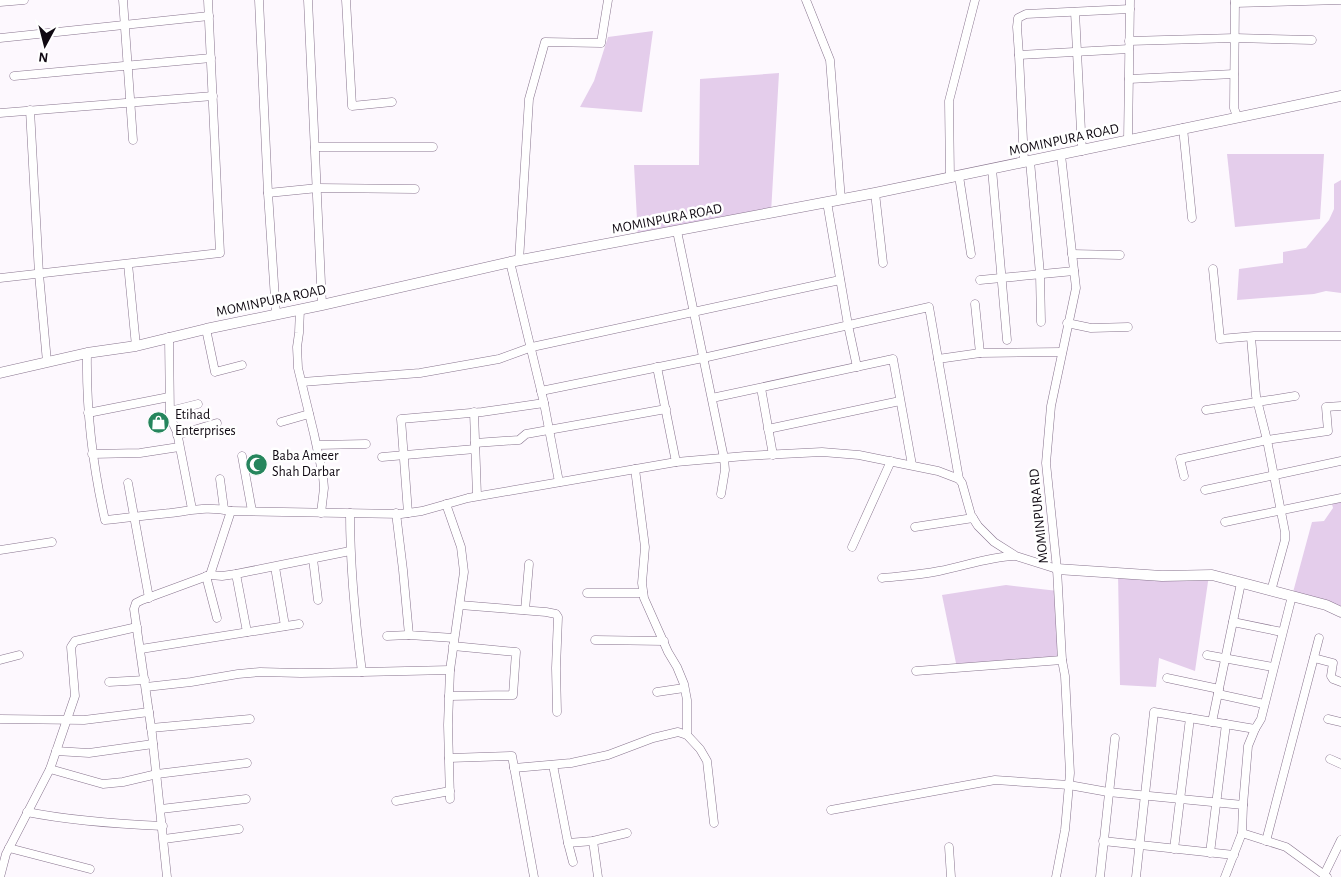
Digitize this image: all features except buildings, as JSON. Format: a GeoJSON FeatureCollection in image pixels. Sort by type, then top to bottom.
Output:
{"type":"FeatureCollection","features":[{"type":"Feature","properties":{"kind":"main road","name":"MOMINPURA ROAD"},"geometry":{"type":"LineString","coordinates":[[0,373],[87,353],[136,346],[515,262],[841,200],[1082,151],[1237,116],[1341,96]]}},
{"type":"Feature","properties":{"kind":"main road"},"geometry":{"type":"LineString","coordinates":[[1057,568],[1162,576],[1212,575],[1326,605],[1341,612]]}},
{"type":"Feature","properties":{"kind":"street"},"geometry":{"type":"LineString","coordinates":[[0,2],[24,0]]}},
{"type":"Feature","properties":{"kind":"street"},"geometry":{"type":"LineString","coordinates":[[122,0],[133,140]]}},
{"type":"Feature","properties":{"kind":"street"},"geometry":{"type":"LineString","coordinates":[[0,278],[220,253],[208,0]]}},
{"type":"Feature","properties":{"kind":"street"},"geometry":{"type":"LineString","coordinates":[[259,0],[276,314]]}},
{"type":"Feature","properties":{"kind":"street"},"geometry":{"type":"LineString","coordinates":[[308,0],[322,305]]}},
{"type":"Feature","properties":{"kind":"street"},"geometry":{"type":"LineString","coordinates":[[346,0],[352,106],[392,102]]}},
{"type":"Feature","properties":{"kind":"street"},"geometry":{"type":"LineString","coordinates":[[558,482],[515,262],[529,99],[544,42],[601,43],[608,0]]}},
{"type":"Feature","properties":{"kind":"street"},"geometry":{"type":"LineString","coordinates":[[806,0],[830,60],[841,200]]}},
{"type":"Feature","properties":{"kind":"street"},"geometry":{"type":"LineString","coordinates":[[971,254],[954,177],[949,101],[975,0]]}},
{"type":"Feature","properties":{"kind":"street"},"geometry":{"type":"LineString","coordinates":[[1237,116],[1234,108],[1235,1],[1341,0]]}},
{"type":"Feature","properties":{"kind":"street"},"geometry":{"type":"LineString","coordinates":[[1041,322],[1040,274],[1026,162],[1019,55],[1017,22],[1021,15],[1075,12],[1130,4],[1128,141]]}},
{"type":"Feature","properties":{"kind":"street"},"geometry":{"type":"LineString","coordinates":[[1075,12],[1082,151]]}},
{"type":"Feature","properties":{"kind":"street"},"geometry":{"type":"LineString","coordinates":[[0,38],[209,16]]}},
{"type":"Feature","properties":{"kind":"street"},"geometry":{"type":"LineString","coordinates":[[1019,55],[1077,52],[1129,45],[1235,38],[1312,40]]}},
{"type":"Feature","properties":{"kind":"street"},"geometry":{"type":"LineString","coordinates":[[14,76],[211,58]]}},
{"type":"Feature","properties":{"kind":"street"},"geometry":{"type":"LineString","coordinates":[[1129,79],[1234,74]]}},
{"type":"Feature","properties":{"kind":"street"},"geometry":{"type":"LineString","coordinates":[[0,112],[213,96]]}},
{"type":"Feature","properties":{"kind":"street"},"geometry":{"type":"LineString","coordinates":[[30,110],[46,362]]}},
{"type":"Feature","properties":{"kind":"street"},"geometry":{"type":"LineString","coordinates":[[1183,128],[1192,218]]}},
{"type":"Feature","properties":{"kind":"street"},"geometry":{"type":"LineString","coordinates":[[316,147],[433,147]]}},
{"type":"Feature","properties":{"kind":"street","name":"MOMINPURA RD"},"geometry":{"type":"LineString","coordinates":[[1056,877],[1065,830],[1069,785],[1065,676],[1062,660],[1057,568],[1046,463],[1051,406],[1067,323],[1076,288],[1061,155]]}},
{"type":"Feature","properties":{"kind":"street"},"geometry":{"type":"LineString","coordinates":[[992,169],[1007,340]]}},
{"type":"Feature","properties":{"kind":"street"},"geometry":{"type":"LineString","coordinates":[[268,193],[318,188],[415,189]]}},
{"type":"Feature","properties":{"kind":"street"},"geometry":{"type":"LineString","coordinates":[[875,193],[883,263]]}},
{"type":"Feature","properties":{"kind":"street"},"geometry":{"type":"LineString","coordinates":[[827,202],[848,326],[857,367]]}},
{"type":"Feature","properties":{"kind":"street"},"geometry":{"type":"LineString","coordinates":[[677,231],[724,458],[725,470],[721,494]]}},
{"type":"Feature","properties":{"kind":"street"},"geometry":{"type":"LineString","coordinates":[[1072,254],[1120,255]]}},
{"type":"Feature","properties":{"kind":"street"},"geometry":{"type":"LineString","coordinates":[[128,264],[136,346]]}},
{"type":"Feature","properties":{"kind":"street"},"geometry":{"type":"LineString","coordinates":[[1213,269],[1220,339],[1341,336]]}},
{"type":"Feature","properties":{"kind":"street"},"geometry":{"type":"LineString","coordinates":[[980,280],[1074,271]]}},
{"type":"Feature","properties":{"kind":"street"},"geometry":{"type":"LineString","coordinates":[[302,382],[420,373],[499,359],[532,347],[840,280]]}},
{"type":"Feature","properties":{"kind":"street"},"geometry":{"type":"LineString","coordinates":[[975,304],[980,353]]}},
{"type":"Feature","properties":{"kind":"street"},"geometry":{"type":"LineString","coordinates":[[541,391],[703,358],[929,307],[958,479]]}},
{"type":"Feature","properties":{"kind":"street"},"geometry":{"type":"LineString","coordinates":[[300,309],[297,348],[298,368],[317,445],[324,488],[321,513]]}},
{"type":"Feature","properties":{"kind":"street"},"geometry":{"type":"LineString","coordinates":[[1067,323],[1090,328],[1128,328]]}},
{"type":"Feature","properties":{"kind":"street"},"geometry":{"type":"LineString","coordinates":[[206,329],[215,372],[242,365]]}},
{"type":"Feature","properties":{"kind":"street"},"geometry":{"type":"LineString","coordinates":[[1251,337],[1257,402],[1282,510],[1285,540],[1271,591]]}},
{"type":"Feature","properties":{"kind":"street"},"geometry":{"type":"LineString","coordinates":[[169,338],[170,417],[177,435],[192,509]]}},
{"type":"Feature","properties":{"kind":"street"},"geometry":{"type":"LineString","coordinates":[[938,359],[980,353],[1062,352]]}},
{"type":"Feature","properties":{"kind":"street"},"geometry":{"type":"LineString","coordinates":[[87,353],[86,395],[92,454],[96,483],[105,520],[213,507],[227,510],[252,511],[408,513],[477,496],[676,462],[822,452],[859,455],[912,465],[938,471],[958,479],[962,483],[973,518],[978,526],[994,542],[1016,556],[1057,568]]}},
{"type":"Feature","properties":{"kind":"street"},"geometry":{"type":"LineString","coordinates":[[712,398],[893,359],[912,465]]}},
{"type":"Feature","properties":{"kind":"street"},"geometry":{"type":"LineString","coordinates":[[658,367],[676,462]]}},
{"type":"Feature","properties":{"kind":"street"},"geometry":{"type":"LineString","coordinates":[[760,388],[773,455]]}},
{"type":"Feature","properties":{"kind":"street"},"geometry":{"type":"LineString","coordinates":[[1206,410],[1295,396]]}},
{"type":"Feature","properties":{"kind":"street"},"geometry":{"type":"LineString","coordinates":[[88,413],[169,397]]}},
{"type":"Feature","properties":{"kind":"street"},"geometry":{"type":"LineString","coordinates":[[768,429],[900,401]]}},
{"type":"Feature","properties":{"kind":"street"},"geometry":{"type":"LineString","coordinates":[[408,513],[401,419],[544,403]]}},
{"type":"Feature","properties":{"kind":"street"},"geometry":{"type":"LineString","coordinates":[[170,411],[198,404]]}},
{"type":"Feature","properties":{"kind":"street"},"geometry":{"type":"LineString","coordinates":[[1184,476],[1180,459],[1267,440],[1328,430],[1326,407],[1341,406]]}},
{"type":"Feature","properties":{"kind":"street"},"geometry":{"type":"LineString","coordinates":[[382,457],[404,456],[519,440],[526,434],[666,409]]}},
{"type":"Feature","properties":{"kind":"street"},"geometry":{"type":"LineString","coordinates":[[474,412],[477,496]]}},
{"type":"Feature","properties":{"kind":"street"},"geometry":{"type":"LineString","coordinates":[[281,422],[309,414]]}},
{"type":"Feature","properties":{"kind":"street"},"geometry":{"type":"LineString","coordinates":[[177,435],[217,423]]}},
{"type":"Feature","properties":{"kind":"street"},"geometry":{"type":"LineString","coordinates":[[317,445],[366,444]]}},
{"type":"Feature","properties":{"kind":"street"},"geometry":{"type":"LineString","coordinates":[[92,454],[140,453],[179,447]]}},
{"type":"Feature","properties":{"kind":"street"},"geometry":{"type":"LineString","coordinates":[[242,456],[252,511]]}},
{"type":"Feature","properties":{"kind":"street"},"geometry":{"type":"LineString","coordinates":[[852,547],[891,461]]}},
{"type":"Feature","properties":{"kind":"street"},"geometry":{"type":"LineString","coordinates":[[1205,490],[1341,461]]}},
{"type":"Feature","properties":{"kind":"street"},"geometry":{"type":"LineString","coordinates":[[635,469],[645,547],[643,593],[677,667],[684,688],[687,700],[687,735]]}},
{"type":"Feature","properties":{"kind":"street"},"geometry":{"type":"LineString","coordinates":[[217,618],[208,576],[227,510],[220,479]]}},
{"type":"Feature","properties":{"kind":"street"},"geometry":{"type":"LineString","coordinates":[[128,483],[148,598]]}},
{"type":"Feature","properties":{"kind":"street"},"geometry":{"type":"LineString","coordinates":[[1225,522],[1341,498]]}},
{"type":"Feature","properties":{"kind":"street"},"geometry":{"type":"LineString","coordinates":[[396,801],[450,795],[450,670],[460,605],[464,560],[446,504]]}},
{"type":"Feature","properties":{"kind":"street"},"geometry":{"type":"LineString","coordinates":[[350,513],[350,551],[355,625],[362,672]]}},
{"type":"Feature","properties":{"kind":"street"},"geometry":{"type":"LineString","coordinates":[[396,514],[408,635]]}},
{"type":"Feature","properties":{"kind":"street"},"geometry":{"type":"LineString","coordinates":[[916,528],[973,518]]}},
{"type":"Feature","properties":{"kind":"street"},"geometry":{"type":"LineString","coordinates":[[0,550],[52,542]]}},
{"type":"Feature","properties":{"kind":"street"},"geometry":{"type":"LineString","coordinates":[[168,877],[157,774],[141,648],[134,609],[136,603],[208,576],[236,574],[350,551]]}},
{"type":"Feature","properties":{"kind":"street"},"geometry":{"type":"LineString","coordinates":[[882,578],[917,575],[996,557],[1016,556]]}},
{"type":"Feature","properties":{"kind":"street"},"geometry":{"type":"LineString","coordinates":[[313,559],[318,600]]}},
{"type":"Feature","properties":{"kind":"street"},"geometry":{"type":"LineString","coordinates":[[524,610],[528,564]]}},
{"type":"Feature","properties":{"kind":"street"},"geometry":{"type":"LineString","coordinates":[[275,567],[285,626]]}},
{"type":"Feature","properties":{"kind":"street"},"geometry":{"type":"LineString","coordinates":[[236,574],[247,632]]}},
{"type":"Feature","properties":{"kind":"street"},"geometry":{"type":"LineString","coordinates":[[1212,722],[1242,583]]}},
{"type":"Feature","properties":{"kind":"street"},"geometry":{"type":"LineString","coordinates":[[587,593],[643,593]]}},
{"type":"Feature","properties":{"kind":"street"},"geometry":{"type":"LineString","coordinates":[[1225,877],[1242,833],[1248,746],[1261,719],[1292,596]]}},
{"type":"Feature","properties":{"kind":"street"},"geometry":{"type":"LineString","coordinates":[[460,605],[552,612],[556,614],[558,617],[556,712]]}},
{"type":"Feature","properties":{"kind":"street"},"geometry":{"type":"LineString","coordinates":[[1233,622],[1282,632]]}},
{"type":"Feature","properties":{"kind":"street"},"geometry":{"type":"LineString","coordinates":[[141,648],[299,624]]}},
{"type":"Feature","properties":{"kind":"street"},"geometry":{"type":"LineString","coordinates":[[0,877],[9,848],[50,769],[75,696],[72,644],[76,640],[137,627]]}},
{"type":"Feature","properties":{"kind":"street"},"geometry":{"type":"LineString","coordinates":[[387,636],[408,635],[516,652],[513,696],[449,696]]}},
{"type":"Feature","properties":{"kind":"street"},"geometry":{"type":"LineString","coordinates":[[1266,841],[1319,638]]}},
{"type":"Feature","properties":{"kind":"street"},"geometry":{"type":"LineString","coordinates":[[595,640],[664,641]]}},
{"type":"Feature","properties":{"kind":"street"},"geometry":{"type":"LineString","coordinates":[[0,660],[19,655]]}},
{"type":"Feature","properties":{"kind":"street"},"geometry":{"type":"LineString","coordinates":[[1207,655],[1273,667]]}},
{"type":"Feature","properties":{"kind":"street"},"geometry":{"type":"LineString","coordinates":[[1314,658],[1333,663],[1331,676],[1333,679],[1341,682]]}},
{"type":"Feature","properties":{"kind":"street"},"geometry":{"type":"LineString","coordinates":[[916,671],[1062,660]]}},
{"type":"Feature","properties":{"kind":"street"},"geometry":{"type":"LineString","coordinates":[[109,682],[190,682],[252,672],[309,673],[450,670]]}},
{"type":"Feature","properties":{"kind":"street"},"geometry":{"type":"LineString","coordinates":[[1167,678],[1264,704]]}},
{"type":"Feature","properties":{"kind":"street"},"geometry":{"type":"LineString","coordinates":[[657,692],[684,688]]}},
{"type":"Feature","properties":{"kind":"street"},"geometry":{"type":"LineString","coordinates":[[0,719],[103,719],[149,712]]}},
{"type":"Feature","properties":{"kind":"street"},"geometry":{"type":"LineString","coordinates":[[1136,877],[1154,712],[1255,729]]}},
{"type":"Feature","properties":{"kind":"street"},"geometry":{"type":"LineString","coordinates":[[1174,849],[1190,718]]}},
{"type":"Feature","properties":{"kind":"street"},"geometry":{"type":"LineString","coordinates":[[151,728],[250,719]]}},
{"type":"Feature","properties":{"kind":"street"},"geometry":{"type":"LineString","coordinates":[[1328,719],[1341,722]]}},
{"type":"Feature","properties":{"kind":"street"},"geometry":{"type":"LineString","coordinates":[[1210,853],[1226,724]]}},
{"type":"Feature","properties":{"kind":"street"},"geometry":{"type":"LineString","coordinates":[[514,768],[571,763],[608,755],[653,738],[678,732],[687,735],[700,749],[707,761],[714,823]]}},
{"type":"Feature","properties":{"kind":"street"},"geometry":{"type":"LineString","coordinates":[[1100,877],[1115,738]]}},
{"type":"Feature","properties":{"kind":"street"},"geometry":{"type":"LineString","coordinates":[[56,750],[89,753],[153,744]]}},
{"type":"Feature","properties":{"kind":"street"},"geometry":{"type":"LineString","coordinates":[[449,758],[512,756],[534,877]]}},
{"type":"Feature","properties":{"kind":"street"},"geometry":{"type":"LineString","coordinates":[[1330,759],[1341,764]]}},
{"type":"Feature","properties":{"kind":"street"},"geometry":{"type":"LineString","coordinates":[[50,769],[103,784],[123,782],[157,774],[247,763]]}},
{"type":"Feature","properties":{"kind":"street"},"geometry":{"type":"LineString","coordinates":[[553,765],[573,862]]}},
{"type":"Feature","properties":{"kind":"street"},"geometry":{"type":"LineString","coordinates":[[831,810],[995,780],[1069,785],[1108,792],[1243,805]]}},
{"type":"Feature","properties":{"kind":"street"},"geometry":{"type":"LineString","coordinates":[[161,809],[246,799]]}},
{"type":"Feature","properties":{"kind":"street"},"geometry":{"type":"LineString","coordinates":[[27,812],[54,818],[163,826]]}},
{"type":"Feature","properties":{"kind":"street"},"geometry":{"type":"LineString","coordinates":[[164,838],[239,829]]}},
{"type":"Feature","properties":{"kind":"street"},"geometry":{"type":"LineString","coordinates":[[568,843],[593,841],[627,833]]}},
{"type":"Feature","properties":{"kind":"street"},"geometry":{"type":"LineString","coordinates":[[1242,833],[1286,848],[1326,876],[1337,857],[1341,840]]}},
{"type":"Feature","properties":{"kind":"street"},"geometry":{"type":"LineString","coordinates":[[593,841],[598,877]]}},
{"type":"Feature","properties":{"kind":"street"},"geometry":{"type":"LineString","coordinates":[[1103,841],[1234,855]]}},
{"type":"Feature","properties":{"kind":"street"},"geometry":{"type":"LineString","coordinates":[[949,847],[951,877]]}},
{"type":"Feature","properties":{"kind":"street"},"geometry":{"type":"LineString","coordinates":[[9,848],[90,869]]}},
{"type":"Feature","properties":{"kind":"shaded area"},"geometry":{"type":"Polygon","coordinates":[[[653,31],[642,112],[580,107],[594,81],[608,37],[653,31]]]}},
{"type":"Feature","properties":{"kind":"shaded area"},"geometry":{"type":"Polygon","coordinates":[[[779,73],[771,213],[638,238],[634,165],[699,165],[700,79],[779,73]]]}},
{"type":"Feature","properties":{"kind":"shaded area"},"geometry":{"type":"Polygon","coordinates":[[[1227,154],[1324,154],[1320,219],[1235,227],[1227,154]]]}},
{"type":"Feature","properties":{"kind":"shaded area"},"geometry":{"type":"Polygon","coordinates":[[[1341,180],[1341,293],[1326,291],[1314,294],[1237,300],[1239,269],[1283,263],[1283,252],[1306,248],[1329,220],[1334,209],[1334,184],[1341,180]]]}},
{"type":"Feature","properties":{"kind":"shaded area"},"geometry":{"type":"Polygon","coordinates":[[[1341,498],[1341,612],[1292,596],[1312,522],[1324,521],[1333,508],[1331,500],[1341,498]]]}},
{"type":"Feature","properties":{"kind":"shaded area"},"geometry":{"type":"Polygon","coordinates":[[[1118,573],[1209,575],[1195,671],[1159,658],[1156,687],[1120,685],[1118,573]]]}},
{"type":"Feature","properties":{"kind":"shaded area"},"geometry":{"type":"Polygon","coordinates":[[[1006,585],[1058,591],[1062,660],[957,668],[942,595],[1006,585]]]}},
{"type":"Feature","properties":{"kind":"place","name":"Etihad Enterprises"},"geometry":{"type":"Point","coordinates":[159,423]}},
{"type":"Feature","properties":{"kind":"place","name":"Baba Ameer Shah Darbar"},"geometry":{"type":"Point","coordinates":[256,464]}}]}
